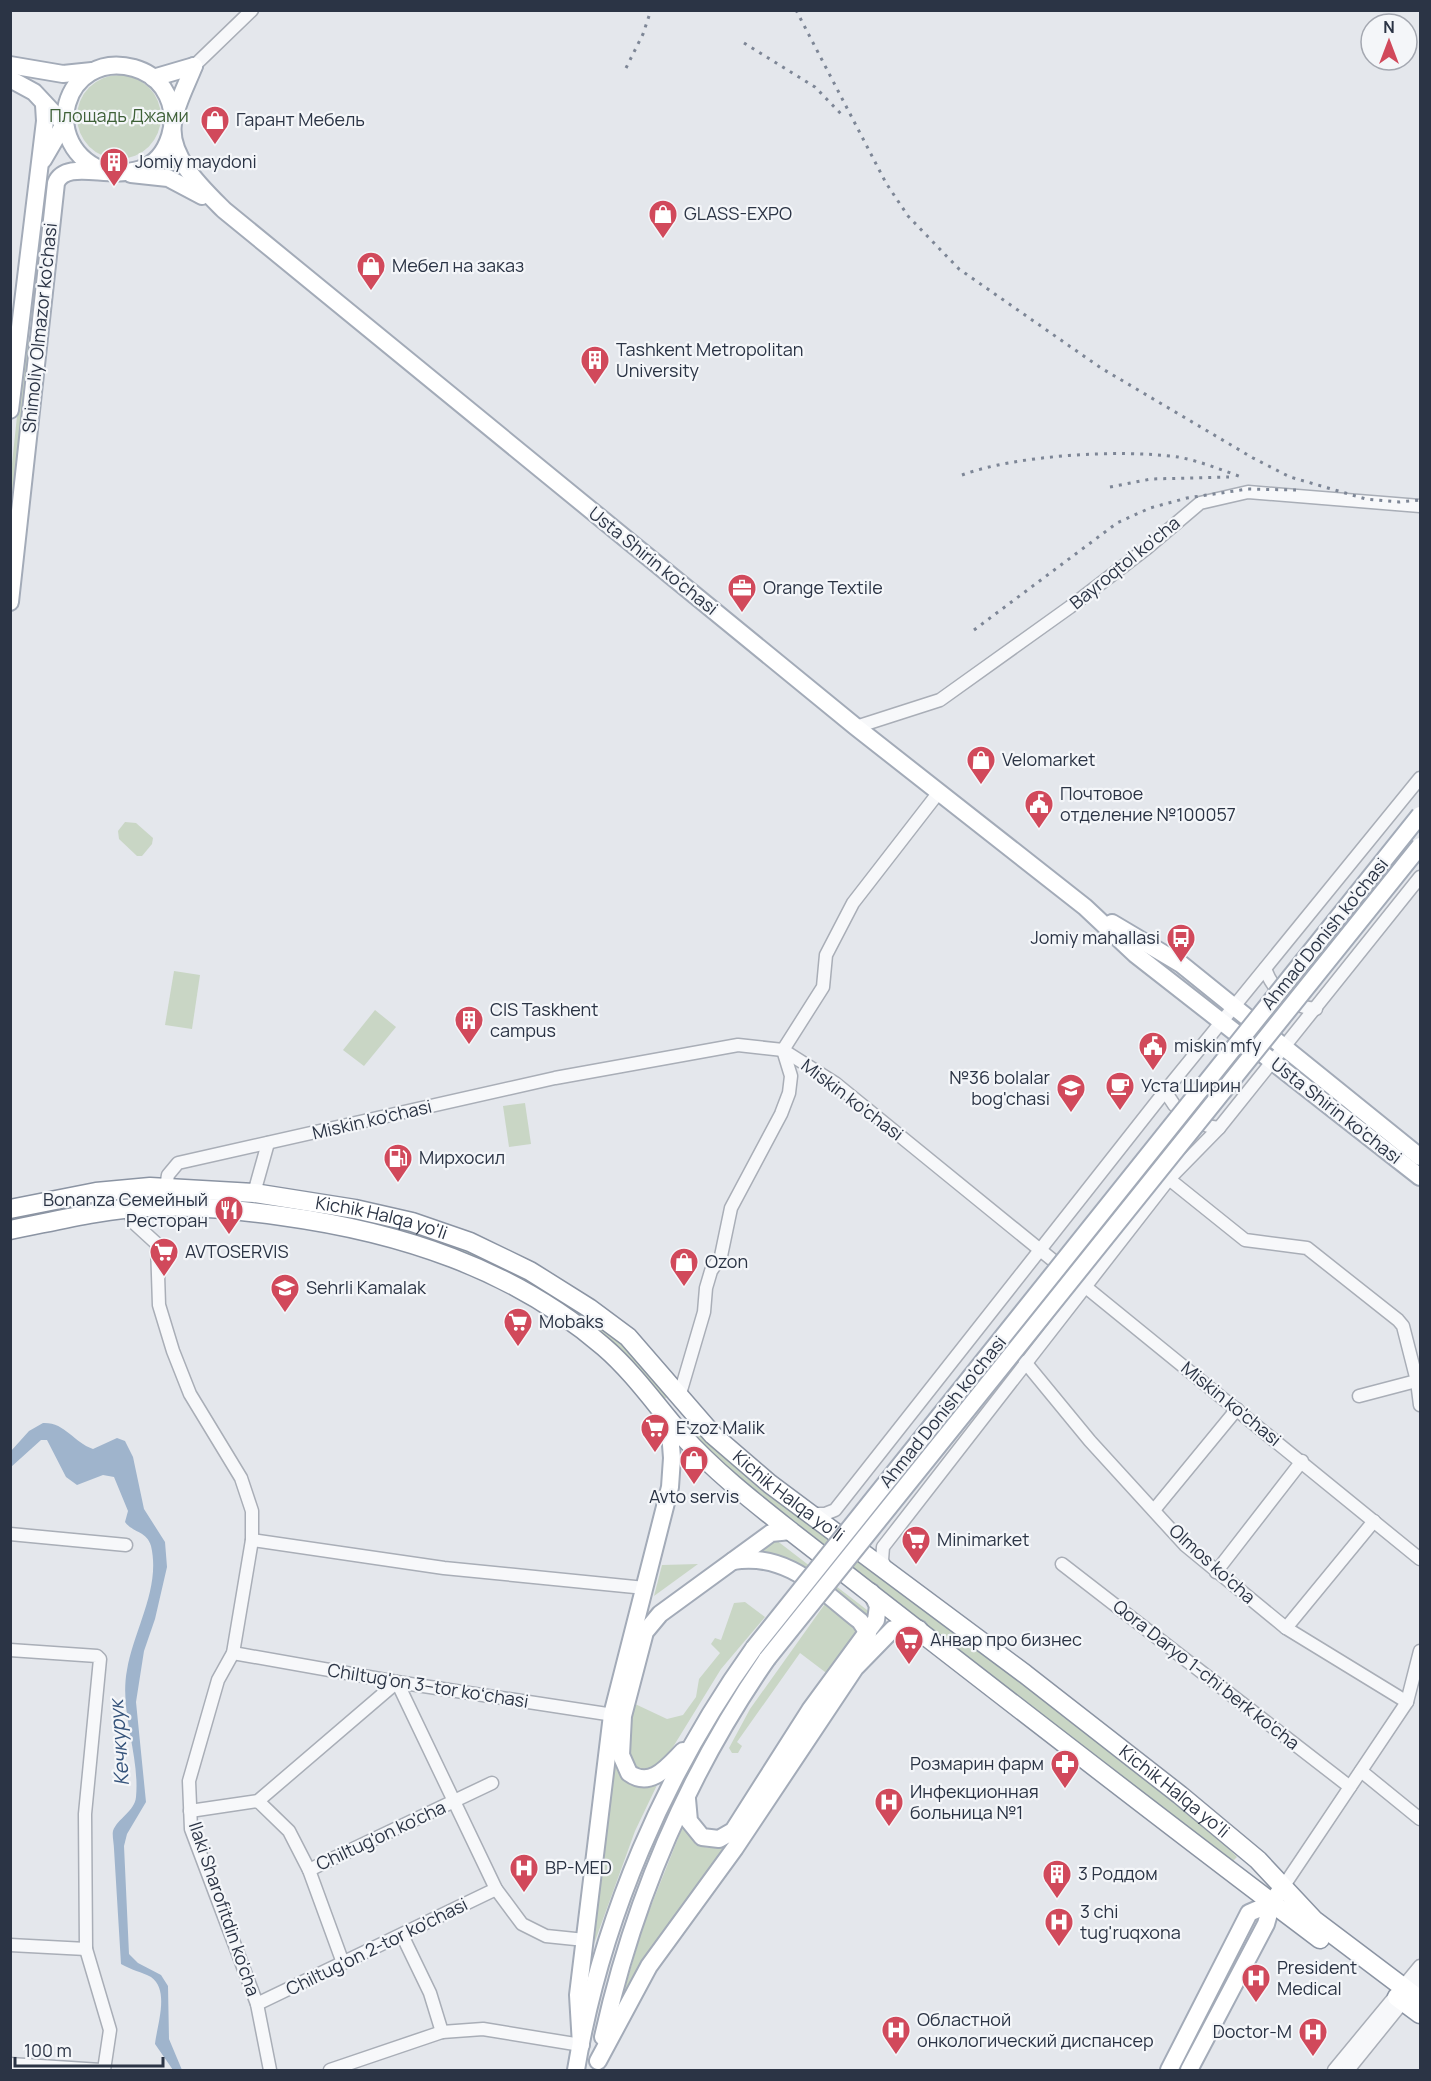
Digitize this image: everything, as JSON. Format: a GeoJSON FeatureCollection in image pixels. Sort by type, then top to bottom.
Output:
{"type":"FeatureCollection","features":[{"type":"Feature","properties":{"kind":"highway","name":"Kichik Halqa yo'li"},"geometry":{"type":"LineString","coordinates":[[10,1209],[96,1192],[166,1186],[254,1193],[403,1219],[450,1234],[500,1256],[565,1292],[620,1330],[649,1359],[682,1401],[713,1435],[807,1513],[1025,1674],[1180,1795],[1258,1860],[1314,1920],[1409,1993],[1420,2014]]}},
{"type":"Feature","properties":{"kind":"highway","name":"Kichik Halqa yo'li"},"geometry":{"type":"LineString","coordinates":[[10,1230],[129,1209],[180,1206],[277,1216],[360,1229],[438,1251],[489,1273],[557,1311],[613,1355],[695,1449],[791,1531],[1272,1903],[1409,1993]]}},
{"type":"Feature","properties":{"kind":"highway"},"geometry":{"type":"LineString","coordinates":[[669,1419],[682,1401]]}},
{"type":"Feature","properties":{"kind":"main road"},"geometry":{"type":"LineString","coordinates":[[10,65],[63,74],[94,71],[109,66],[125,65],[140,69],[153,78],[171,104],[173,125]]}},
{"type":"Feature","properties":{"kind":"main road"},"geometry":{"type":"LineString","coordinates":[[153,78],[194,66]]}},
{"type":"Feature","properties":{"kind":"main road"},"geometry":{"type":"LineString","coordinates":[[94,71],[85,77],[66,104],[64,124],[67,136],[78,155],[86,163],[107,172],[127,174],[140,169],[158,156],[170,137],[194,66]]}},
{"type":"Feature","properties":{"kind":"main road"},"geometry":{"type":"LineString","coordinates":[[10,78],[28,87],[64,124]]}},
{"type":"Feature","properties":{"kind":"main road","name":"Shimoliy Olmazor ko'chasi"},"geometry":{"type":"LineString","coordinates":[[10,410],[39,168],[44,105]]}},
{"type":"Feature","properties":{"kind":"main road","name":"Shimoliy Olmazor ko'chasi"},"geometry":{"type":"LineString","coordinates":[[39,168],[64,124]]}},
{"type":"Feature","properties":{"kind":"main road","name":"Usta Shirin ko'chasi"},"geometry":{"type":"LineString","coordinates":[[173,125],[183,163],[194,180],[224,210],[856,727],[1085,907],[1135,954],[1420,1177]]}},
{"type":"Feature","properties":{"kind":"main road","name":"Shimoliy Olmazor ko'chasi"},"geometry":{"type":"LineString","coordinates":[[10,602],[56,183],[62,174],[71,170],[107,172]]}},
{"type":"Feature","properties":{"kind":"main road","name":"Usta Shirin ko'chasi"},"geometry":{"type":"LineString","coordinates":[[127,174],[176,181],[224,210]]}},
{"type":"Feature","properties":{"kind":"main road"},"geometry":{"type":"LineString","coordinates":[[20,329],[40,331]]}},
{"type":"Feature","properties":{"kind":"main road","name":"Ahmad Donish ko'chasi"},"geometry":{"type":"LineString","coordinates":[[576,2070],[580,2045],[609,1937],[646,1839],[698,1735],[754,1648],[1420,815]]}},
{"type":"Feature","properties":{"kind":"main road","name":"Ahmad Donish ko'chasi"},"geometry":{"type":"LineString","coordinates":[[597,2066],[629,1940],[687,1795],[737,1704],[767,1659],[1420,846]]}},
{"type":"Feature","properties":{"kind":"main road","name":"Usta Shirin ko'chasi"},"geometry":{"type":"LineString","coordinates":[[1085,907],[1181,964],[1286,1046],[1420,1157]]}},
{"type":"Feature","properties":{"kind":"main road"},"geometry":{"type":"LineString","coordinates":[[580,2045],[578,1995],[630,1639],[670,1486],[672,1458],[669,1419]]}},
{"type":"Feature","properties":{"kind":"main road"},"geometry":{"type":"LineString","coordinates":[[698,1735],[659,1775],[646,1779],[637,1778],[629,1773],[622,1760],[618,1715],[650,1623],[771,1533],[791,1531]]}},
{"type":"Feature","properties":{"kind":"main road"},"geometry":{"type":"LineString","coordinates":[[630,1639],[650,1613],[715,1567],[730,1562],[767,1561],[789,1567],[860,1621],[868,1633],[864,1656]]}},
{"type":"Feature","properties":{"kind":"main road"},"geometry":{"type":"LineString","coordinates":[[687,1795],[688,1821],[698,1834],[714,1840],[733,1831],[810,1710],[868,1633],[878,1614],[877,1603],[871,1592]]}},
{"type":"Feature","properties":{"kind":"main road"},"geometry":{"type":"LineString","coordinates":[[597,2066],[649,1966],[735,1848],[828,1704],[864,1656],[893,1629],[908,1626],[920,1629]]}},
{"type":"Feature","properties":{"kind":"main road"},"geometry":{"type":"LineString","coordinates":[[1189,2070],[1266,1924],[1272,1903],[1283,1887]]}},
{"type":"Feature","properties":{"kind":"main road"},"geometry":{"type":"LineString","coordinates":[[1169,2070],[1249,1913],[1272,1903]]}},
{"type":"Feature","properties":{"kind":"main road"},"geometry":{"type":"LineString","coordinates":[[578,1995],[609,1937]]}},
{"type":"Feature","properties":{"kind":"street"},"geometry":{"type":"LineString","coordinates":[[194,66],[252,10]]}},
{"type":"Feature","properties":{"kind":"street","name":"Bayroqtol ko'cha"},"geometry":{"type":"LineString","coordinates":[[856,727],[940,700],[1070,607],[1200,503],[1248,492],[1420,506]]}},
{"type":"Feature","properties":{"kind":"street","name":"Ahmad Donish ko'chasi"},"geometry":{"type":"LineString","coordinates":[[807,1513],[822,1515],[835,1510],[1166,1090],[1223,1023],[1420,778]]}},
{"type":"Feature","properties":{"kind":"street"},"geometry":{"type":"LineString","coordinates":[[682,1401],[704,1311],[708,1280],[721,1256],[731,1208],[781,1114],[789,1094],[791,1076],[783,1050],[823,987],[826,955],[853,903],[939,792]]}},
{"type":"Feature","properties":{"kind":"street","name":"Ahmad Donish ko'chasi"},"geometry":{"type":"LineString","coordinates":[[887,1573],[882,1560],[883,1547],[1025,1362],[1169,1179],[1219,1128],[1418,884]]}},
{"type":"Feature","properties":{"kind":"street"},"geometry":{"type":"LineString","coordinates":[[1265,969],[1283,998],[1298,1006],[1316,1009]]}},
{"type":"Feature","properties":{"kind":"street","name":"Miskin ko'chasi"},"geometry":{"type":"LineString","coordinates":[[166,1186],[168,1175],[178,1163],[555,1078],[738,1045],[783,1050],[835,1083],[1420,1559]]}},
{"type":"Feature","properties":{"kind":"street"},"geometry":{"type":"LineString","coordinates":[[1166,1090],[1172,1103],[1185,1116],[1202,1125],[1219,1128]]}},
{"type":"Feature","properties":{"kind":"street"},"geometry":{"type":"LineString","coordinates":[[254,1193],[268,1143]]}},
{"type":"Feature","properties":{"kind":"street"},"geometry":{"type":"LineString","coordinates":[[1169,1179],[1245,1240],[1307,1248],[1398,1320],[1403,1326],[1419,1380],[1420,1405]]}},
{"type":"Feature","properties":{"kind":"street","name":"Ilaki Sharofitdin ko'cha"},"geometry":{"type":"LineString","coordinates":[[129,1209],[133,1222],[157,1244],[159,1305],[190,1394],[249,1496],[253,1525],[252,1540],[233,1653],[218,1680],[189,1781],[190,1811],[191,1829],[257,2004],[270,2070]]}},
{"type":"Feature","properties":{"kind":"street","name":"Olmos ko'cha"},"geometry":{"type":"LineString","coordinates":[[1025,1362],[1090,1441],[1185,1545],[1286,1628],[1407,1702]]}},
{"type":"Feature","properties":{"kind":"street"},"geometry":{"type":"LineString","coordinates":[[1359,1396],[1419,1380]]}},
{"type":"Feature","properties":{"kind":"street"},"geometry":{"type":"LineString","coordinates":[[1154,1510],[1237,1409]]}},
{"type":"Feature","properties":{"kind":"street"},"geometry":{"type":"LineString","coordinates":[[1216,1572],[1302,1461]]}},
{"type":"Feature","properties":{"kind":"street"},"geometry":{"type":"LineString","coordinates":[[1286,1628],[1374,1521]]}},
{"type":"Feature","properties":{"kind":"street"},"geometry":{"type":"LineString","coordinates":[[10,1534],[126,1545]]}},
{"type":"Feature","properties":{"kind":"street"},"geometry":{"type":"LineString","coordinates":[[252,1540],[444,1568],[645,1588]]}},
{"type":"Feature","properties":{"kind":"street","name":"Qora Daryo 1-chi berk ko'cha"},"geometry":{"type":"LineString","coordinates":[[1062,1564],[1350,1787]]}},
{"type":"Feature","properties":{"kind":"street"},"geometry":{"type":"LineString","coordinates":[[10,1650],[97,1656],[100,1659],[85,1814],[86,1949],[111,2031],[103,2070],[11,2068]]}},
{"type":"Feature","properties":{"kind":"street"},"geometry":{"type":"LineString","coordinates":[[1283,1887],[1407,1702],[1420,1652]]}},
{"type":"Feature","properties":{"kind":"street","name":"Chiltug'on 3--tor koʻchasi"},"geometry":{"type":"LineString","coordinates":[[233,1653],[397,1682],[618,1715]]}},
{"type":"Feature","properties":{"kind":"street"},"geometry":{"type":"LineString","coordinates":[[190,1811],[258,1801],[397,1682]]}},
{"type":"Feature","properties":{"kind":"street","name":"Chiltug'on ko'cha"},"geometry":{"type":"LineString","coordinates":[[397,1682],[496,1889],[522,1924],[530,1930],[546,1936],[585,1940]]}},
{"type":"Feature","properties":{"kind":"street"},"geometry":{"type":"LineString","coordinates":[[1361,1771],[1420,1819]]}},
{"type":"Feature","properties":{"kind":"street","name":"Chiltug'on ko'cha"},"geometry":{"type":"LineString","coordinates":[[309,1870],[492,1784]]}},
{"type":"Feature","properties":{"kind":"street"},"geometry":{"type":"LineString","coordinates":[[258,1801],[289,1831],[309,1870],[343,1964]]}},
{"type":"Feature","properties":{"kind":"street","name":"Chiltug'on 2-tor ko'chasi"},"geometry":{"type":"LineString","coordinates":[[257,2004],[496,1889]]}},
{"type":"Feature","properties":{"kind":"street"},"geometry":{"type":"LineString","coordinates":[[402,1935],[430,1993],[442,2032]]}},
{"type":"Feature","properties":{"kind":"street"},"geometry":{"type":"LineString","coordinates":[[10,1945],[86,1949]]}},
{"type":"Feature","properties":{"kind":"street"},"geometry":{"type":"LineString","coordinates":[[1347,2070],[1409,1993],[1420,1966]]}},
{"type":"Feature","properties":{"kind":"street"},"geometry":{"type":"LineString","coordinates":[[1334,2070],[1409,1993]]}},
{"type":"Feature","properties":{"kind":"street"},"geometry":{"type":"LineString","coordinates":[[330,2070],[442,2032],[483,2029],[580,2045]]}},
{"type":"Feature","properties":{"kind":"green space","name":"Площадь Джами"},"geometry":{"type":"Polygon","coordinates":[[[119,75],[135,78],[149,87],[158,101],[161,117],[158,133],[149,147],[135,156],[119,159],[103,156],[89,147],[80,133],[77,117],[80,101],[89,87],[103,78],[119,75]]]}},
{"type":"Feature","properties":{"kind":"green space"},"geometry":{"type":"Polygon","coordinates":[[[43,186],[49,187],[33,321],[31,321],[28,319],[43,186]]]}},
{"type":"Feature","properties":{"kind":"green space"},"geometry":{"type":"Polygon","coordinates":[[[25,341],[32,342],[11,545],[11,473],[25,341]]]}},
{"type":"Feature","properties":{"kind":"green space"},"geometry":{"type":"Polygon","coordinates":[[[125,822],[136,823],[153,838],[152,844],[142,856],[137,856],[119,839],[118,831],[125,822]]]}},
{"type":"Feature","properties":{"kind":"green space"},"geometry":{"type":"Polygon","coordinates":[[[174,971],[200,975],[192,1029],[165,1025],[174,971]]]}},
{"type":"Feature","properties":{"kind":"green space"},"geometry":{"type":"Polygon","coordinates":[[[375,1010],[396,1027],[364,1066],[343,1050],[375,1010]]]}},
{"type":"Feature","properties":{"kind":"green space"},"geometry":{"type":"Polygon","coordinates":[[[525,1103],[531,1144],[509,1147],[503,1106],[525,1103]]]}},
{"type":"Feature","properties":{"kind":"green space"},"geometry":{"type":"Polygon","coordinates":[[[110,1195],[223,1196],[378,1220],[495,1259],[584,1313],[631,1351],[669,1396],[664,1399],[637,1365],[610,1340],[536,1288],[250,1205],[11,1223],[11,1216],[110,1195]]]}},
{"type":"Feature","properties":{"kind":"green space"},"geometry":{"type":"Polygon","coordinates":[[[685,1421],[690,1421],[1208,1828],[1237,1857],[1231,1863],[711,1456],[683,1426],[685,1421]]]}},
{"type":"Feature","properties":{"kind":"green space"},"geometry":{"type":"Polygon","coordinates":[[[776,1540],[871,1613],[868,1625],[864,1616],[790,1559],[774,1554],[752,1555],[766,1541],[776,1540]]]}},
{"type":"Feature","properties":{"kind":"green space"},"geometry":{"type":"Polygon","coordinates":[[[698,1564],[654,1596],[662,1565],[698,1564]]]}},
{"type":"Feature","properties":{"kind":"green space"},"geometry":{"type":"Polygon","coordinates":[[[827,1601],[861,1636],[829,1675],[800,1653],[737,1742],[742,1746],[738,1753],[732,1753],[729,1748],[750,1709],[827,1601]]]}},
{"type":"Feature","properties":{"kind":"green space"},"geometry":{"type":"Polygon","coordinates":[[[745,1602],[765,1617],[721,1669],[665,1760],[651,1769],[643,1770],[634,1767],[626,1750],[633,1703],[667,1719],[683,1715],[696,1697],[699,1679],[720,1653],[711,1644],[715,1638],[721,1640],[734,1603],[745,1602]]]}},
{"type":"Feature","properties":{"kind":"green space"},"geometry":{"type":"Polygon","coordinates":[[[613,1760],[620,1774],[630,1783],[643,1786],[658,1783],[635,1831],[594,1944],[613,1760]]]}},
{"type":"Feature","properties":{"kind":"green space"},"geometry":{"type":"Polygon","coordinates":[[[683,1826],[697,1842],[705,1847],[729,1844],[621,2002],[643,1926],[683,1826]]]}},
{"type":"Feature","properties":{"kind":"water"},"geometry":{"type":"Polygon","coordinates":[[[43,1423],[63,1429],[93,1449],[117,1438],[125,1441],[133,1457],[144,1509],[165,1542],[167,1567],[155,1619],[144,1651],[136,1702],[146,1802],[127,1834],[124,1846],[129,1954],[138,1963],[161,1975],[168,1986],[169,2039],[182,2070],[173,2070],[155,2044],[161,2008],[160,1990],[157,1983],[151,1977],[121,1964],[113,1835],[115,1827],[133,1807],[136,1797],[135,1765],[127,1718],[125,1686],[130,1655],[150,1593],[153,1562],[151,1546],[146,1537],[125,1522],[128,1511],[114,1477],[103,1475],[77,1485],[66,1477],[47,1440],[41,1440],[11,1467],[11,1451],[29,1431],[43,1423]]]}},
{"type":"Feature","properties":{"kind":"railway"},"geometry":{"type":"LineString","coordinates":[[626,68],[643,34],[651,10]]}},
{"type":"Feature","properties":{"kind":"railway"},"geometry":{"type":"LineString","coordinates":[[796,10],[886,183],[908,216],[959,269],[1101,368],[1253,458],[1290,477],[1366,499],[1399,502],[1420,500]]}},
{"type":"Feature","properties":{"kind":"railway"},"geometry":{"type":"LineString","coordinates":[[744,43],[815,87],[844,117]]}},
{"type":"Feature","properties":{"kind":"railway"},"geometry":{"type":"LineString","coordinates":[[962,475],[984,468],[1039,458],[1128,454],[1178,457],[1244,478]]}},
{"type":"Feature","properties":{"kind":"railway"},"geometry":{"type":"LineString","coordinates":[[1110,487],[1151,479],[1229,477]]}},
{"type":"Feature","properties":{"kind":"railway"},"geometry":{"type":"LineString","coordinates":[[974,630],[1117,523],[1150,508],[1187,498],[1248,489],[1296,490]]}},
{"type":"Feature","properties":{"kind":"place","name":"Гарант Мебель"},"geometry":{"type":"Point","coordinates":[215,146]}},
{"type":"Feature","properties":{"kind":"place","name":"Jomiy maydoni"},"geometry":{"type":"Point","coordinates":[114,188]}},
{"type":"Feature","properties":{"kind":"place","name":"GLASS-EXPO"},"geometry":{"type":"Point","coordinates":[663,240]}},
{"type":"Feature","properties":{"kind":"place","name":"Мебел на заказ"},"geometry":{"type":"Point","coordinates":[371,292]}},
{"type":"Feature","properties":{"kind":"place","name":"Tashkent Metropolitan University"},"geometry":{"type":"Point","coordinates":[595,386]}},
{"type":"Feature","properties":{"kind":"place","name":"Orange Textile"},"geometry":{"type":"Point","coordinates":[742,614]}},
{"type":"Feature","properties":{"kind":"place","name":"Velomarket"},"geometry":{"type":"Point","coordinates":[981,786]}},
{"type":"Feature","properties":{"kind":"place","name":"Почтовое отделение №100057"},"geometry":{"type":"Point","coordinates":[1039,830]}},
{"type":"Feature","properties":{"kind":"place","name":"Jomiy mahallasi"},"geometry":{"type":"Point","coordinates":[1181,964]}},
{"type":"Feature","properties":{"kind":"place","name":"CIS Taskhent campus"},"geometry":{"type":"Point","coordinates":[469,1046]}},
{"type":"Feature","properties":{"kind":"place","name":"miskin mfy"},"geometry":{"type":"Point","coordinates":[1153,1072]}},
{"type":"Feature","properties":{"kind":"place","name":"Уста Ширин"},"geometry":{"type":"Point","coordinates":[1120,1112]}},
{"type":"Feature","properties":{"kind":"place","name":"№36 bolalar bog'chasi"},"geometry":{"type":"Point","coordinates":[1071,1114]}},
{"type":"Feature","properties":{"kind":"place","name":"Мирхосил"},"geometry":{"type":"Point","coordinates":[398,1184]}},
{"type":"Feature","properties":{"kind":"place","name":"Bonanza Семейный Ресторан"},"geometry":{"type":"Point","coordinates":[229,1236]}},
{"type":"Feature","properties":{"kind":"place","name":"AVTOSERVIS"},"geometry":{"type":"Point","coordinates":[164,1278]}},
{"type":"Feature","properties":{"kind":"place","name":"Ozon"},"geometry":{"type":"Point","coordinates":[684,1288]}},
{"type":"Feature","properties":{"kind":"place","name":"Sehrli Kamalak"},"geometry":{"type":"Point","coordinates":[285,1314]}},
{"type":"Feature","properties":{"kind":"place","name":"Mobaks"},"geometry":{"type":"Point","coordinates":[518,1348]}},
{"type":"Feature","properties":{"kind":"place","name":"E'zoz Malik"},"geometry":{"type":"Point","coordinates":[655,1454]}},
{"type":"Feature","properties":{"kind":"place","name":"Avto servis"},"geometry":{"type":"Point","coordinates":[694,1486]}},
{"type":"Feature","properties":{"kind":"place","name":"Minimarket"},"geometry":{"type":"Point","coordinates":[916,1566]}},
{"type":"Feature","properties":{"kind":"place","name":"Анвар про бизнес"},"geometry":{"type":"Point","coordinates":[909,1666]}},
{"type":"Feature","properties":{"kind":"place","name":"Розмарин фарм"},"geometry":{"type":"Point","coordinates":[1065,1790]}},
{"type":"Feature","properties":{"kind":"place","name":"Инфекционная больница №1"},"geometry":{"type":"Point","coordinates":[889,1828]}},
{"type":"Feature","properties":{"kind":"place","name":"BP-MED"},"geometry":{"type":"Point","coordinates":[524,1894]}},
{"type":"Feature","properties":{"kind":"place","name":"3 Роддом"},"geometry":{"type":"Point","coordinates":[1057,1900]}},
{"type":"Feature","properties":{"kind":"place","name":"3 chi tug'ruqxona"},"geometry":{"type":"Point","coordinates":[1059,1948]}},
{"type":"Feature","properties":{"kind":"place","name":"President Medical"},"geometry":{"type":"Point","coordinates":[1256,2004]}},
{"type":"Feature","properties":{"kind":"place","name":"Областной онкологический диспансер"},"geometry":{"type":"Point","coordinates":[896,2056]}},
{"type":"Feature","properties":{"kind":"place","name":"Doctor-M"},"geometry":{"type":"Point","coordinates":[1313,2058]}},
{"type":"Feature","properties":{"kind":"water label","name":"Кечкурук"},"geometry":{"type":"Point","coordinates":[119,1743]}}]}
